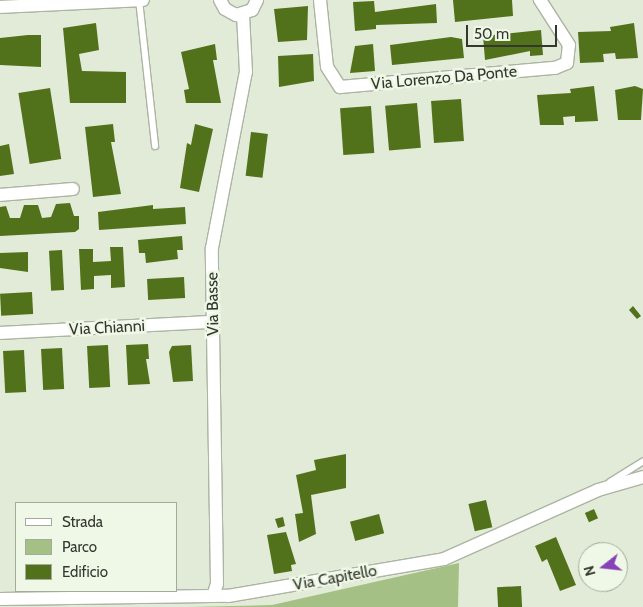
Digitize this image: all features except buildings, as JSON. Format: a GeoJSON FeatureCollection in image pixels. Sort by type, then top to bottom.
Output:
{"type":"FeatureCollection","features":[{"type":"Feature","properties":{"kind":"street"},"geometry":{"type":"LineString","coordinates":[[0,7],[144,0]]}},
{"type":"Feature","properties":{"kind":"street"},"geometry":{"type":"LineString","coordinates":[[220,0],[230,13],[243,14],[257,0]]}},
{"type":"Feature","properties":{"kind":"street","name":"Via Lorenzo Da Ponte"},"geometry":{"type":"LineString","coordinates":[[320,0],[327,67],[340,87],[555,68],[566,63],[569,45],[540,0]]}},
{"type":"Feature","properties":{"kind":"street","name":"Via Basse"},"geometry":{"type":"LineString","coordinates":[[213,596],[217,584],[212,248],[246,72],[243,14]]}},
{"type":"Feature","properties":{"kind":"street"},"geometry":{"type":"LineString","coordinates":[[0,195],[74,189]]}},
{"type":"Feature","properties":{"kind":"street","name":"Via Chianni"},"geometry":{"type":"LineString","coordinates":[[0,333],[213,322]]}},
{"type":"Feature","properties":{"kind":"street","name":"Via Capitello"},"geometry":{"type":"LineString","coordinates":[[3,596],[213,596],[444,559],[598,490],[643,477]]}},
{"type":"Feature","properties":{"kind":"lane"},"geometry":{"type":"LineString","coordinates":[[139,0],[155,146]]}},
{"type":"Feature","properties":{"kind":"lane"},"geometry":{"type":"LineString","coordinates":[[598,490],[643,461]]}},
{"type":"Feature","properties":{"kind":"green space"},"geometry":{"type":"Polygon","coordinates":[[[459,563],[458,607],[189,607],[272,605],[459,563]]]}}]}
